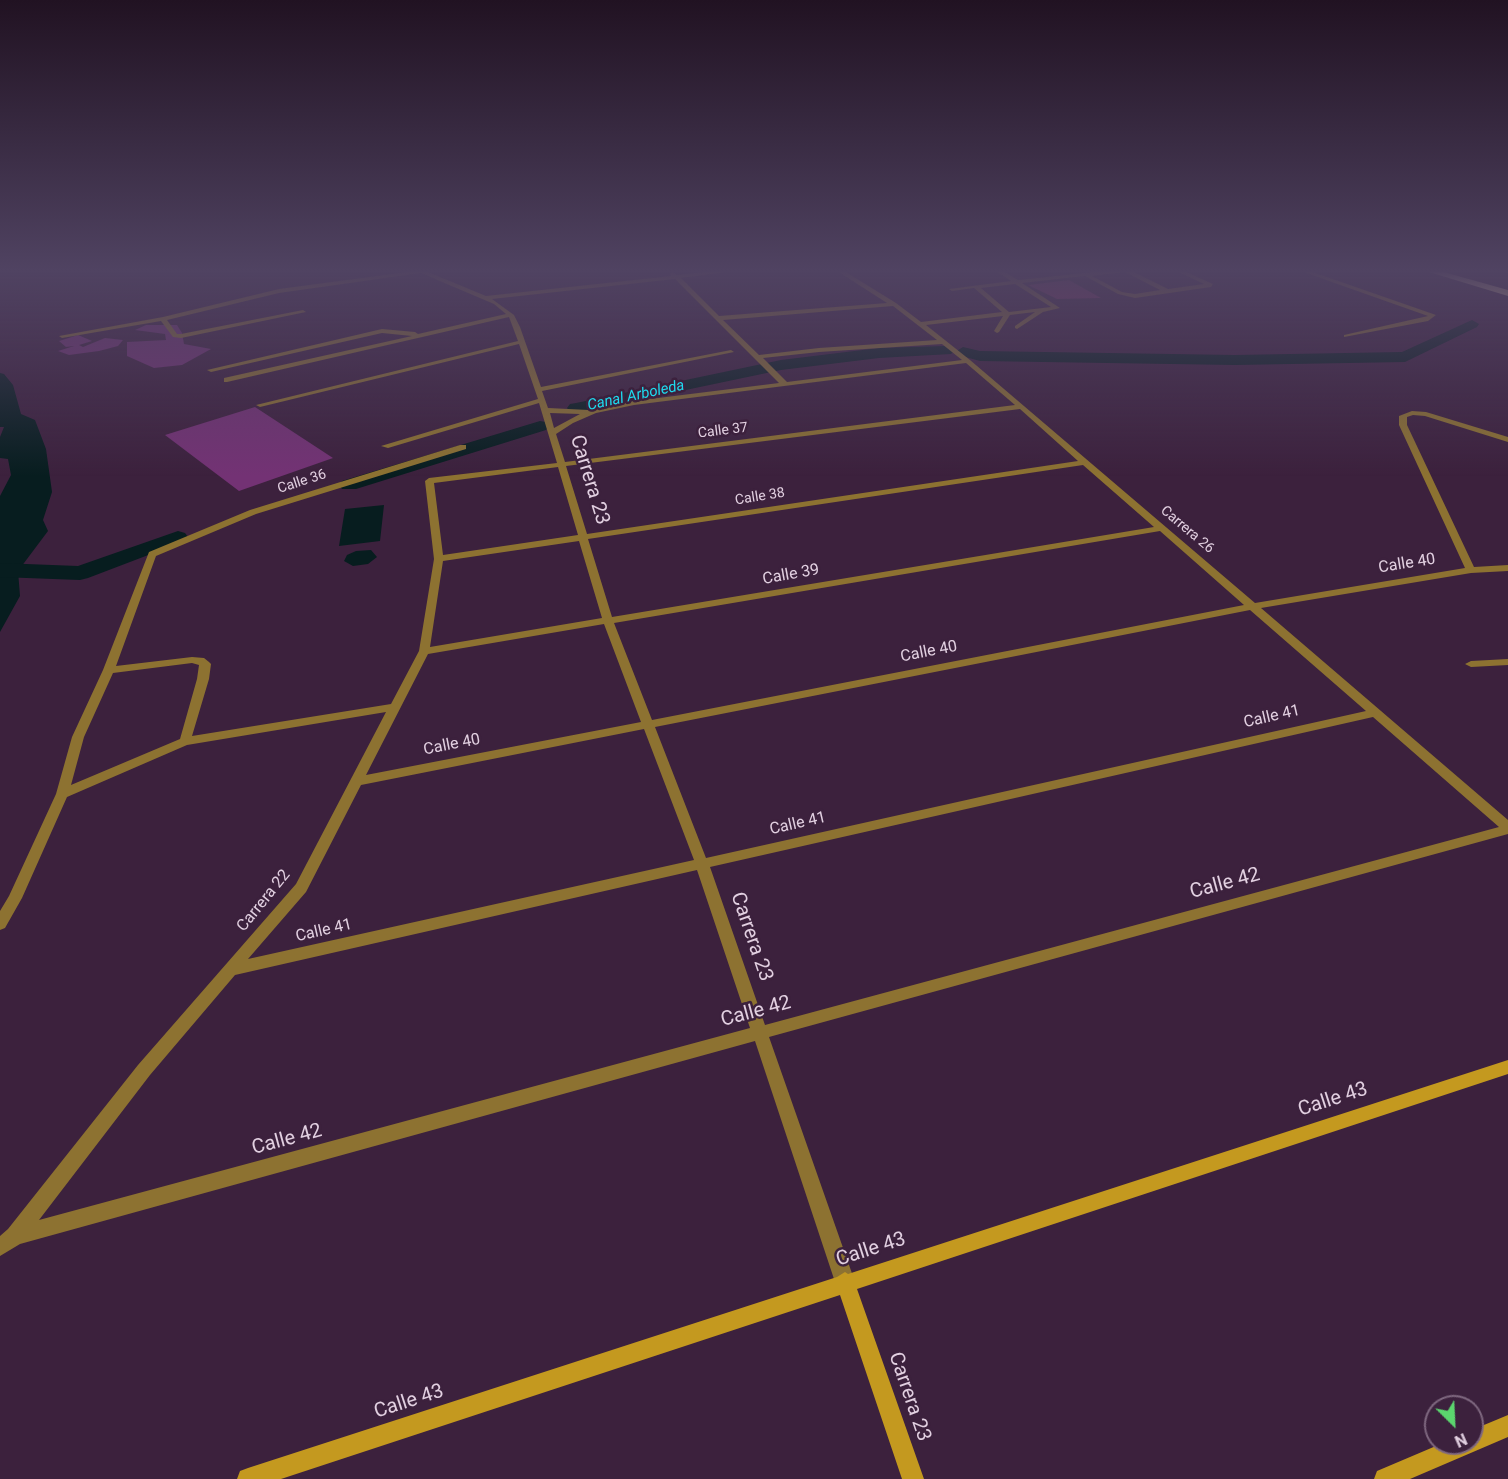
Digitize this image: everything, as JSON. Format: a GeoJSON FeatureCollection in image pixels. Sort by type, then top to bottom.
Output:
{"type":"FeatureCollection","features":[{"type":"Feature","properties":{"kind":"street"},"geometry":{"type":"LineString","coordinates":[[211,370],[351,338]]}},
{"type":"Feature","properties":{"kind":"street"},"geometry":{"type":"LineString","coordinates":[[227,380],[410,338]]}},
{"type":"Feature","properties":{"kind":"street","name":"Carrera 23"},"geometry":{"type":"LineString","coordinates":[[520,338],[544,405],[560,466],[608,621],[702,864],[913,1479]]}},
{"type":"Feature","properties":{"kind":"street"},"geometry":{"type":"LineString","coordinates":[[739,338],[783,382]]}},
{"type":"Feature","properties":{"kind":"street","name":"Carrera 26"},"geometry":{"type":"LineString","coordinates":[[937,338],[968,361],[1254,606],[1508,828]]}},
{"type":"Feature","properties":{"kind":"street"},"geometry":{"type":"LineString","coordinates":[[260,405],[522,342]]}},
{"type":"Feature","properties":{"kind":"street"},"geometry":{"type":"LineString","coordinates":[[758,357],[830,349],[942,342]]}},
{"type":"Feature","properties":{"kind":"street"},"geometry":{"type":"LineString","coordinates":[[538,390],[731,352]]}},
{"type":"Feature","properties":{"kind":"street"},"geometry":{"type":"LineString","coordinates":[[551,434],[570,421],[594,411],[658,399],[968,361]]}},
{"type":"Feature","properties":{"kind":"street"},"geometry":{"type":"LineString","coordinates":[[385,446],[544,405]]}},
{"type":"Feature","properties":{"kind":"street","name":"Carrera 23"},"geometry":{"type":"LineString","coordinates":[[544,405],[594,411]]}},
{"type":"Feature","properties":{"kind":"street","name":"Calle 37"},"geometry":{"type":"LineString","coordinates":[[429,482],[1021,407]]}},
{"type":"Feature","properties":{"kind":"street"},"geometry":{"type":"LineString","coordinates":[[1472,570],[1403,425],[1403,416],[1412,413],[1426,414],[1508,440]]}},
{"type":"Feature","properties":{"kind":"street","name":"Calle 36"},"geometry":{"type":"LineString","coordinates":[[109,670],[152,554],[253,512],[463,447]]}},
{"type":"Feature","properties":{"kind":"street","name":"Calle 38"},"geometry":{"type":"LineString","coordinates":[[439,559],[1085,462]]}},
{"type":"Feature","properties":{"kind":"street","name":"Carrera 22"},"geometry":{"type":"LineString","coordinates":[[0,1247],[15,1236],[144,1070],[301,888],[424,651],[439,559],[429,482]]}},
{"type":"Feature","properties":{"kind":"street","name":"Calle 39"},"geometry":{"type":"LineString","coordinates":[[424,651],[1163,528]]}},
{"type":"Feature","properties":{"kind":"street","name":"Calle 40"},"geometry":{"type":"LineString","coordinates":[[358,781],[1254,606],[1472,570],[1508,568]]}},
{"type":"Feature","properties":{"kind":"street"},"geometry":{"type":"LineString","coordinates":[[0,924],[15,898],[62,794],[78,737],[109,670],[192,660],[200,660],[205,664],[203,679],[185,741]]}},
{"type":"Feature","properties":{"kind":"street"},"geometry":{"type":"LineString","coordinates":[[1471,664],[1508,662]]}},
{"type":"Feature","properties":{"kind":"street"},"geometry":{"type":"LineString","coordinates":[[62,794],[185,741],[396,707]]}},
{"type":"Feature","properties":{"kind":"street","name":"Calle 41"},"geometry":{"type":"LineString","coordinates":[[229,970],[1374,713]]}},
{"type":"Feature","properties":{"kind":"street","name":"Calle 42"},"geometry":{"type":"LineString","coordinates":[[15,1236],[1508,828]]}},
{"type":"Feature","properties":{"kind":"street","name":"Calle 43"},"geometry":{"type":"LineString","coordinates":[[248,1479],[1508,1067]]}},
{"type":"Feature","properties":{"kind":"street"},"geometry":{"type":"LineString","coordinates":[[1484,1436],[1508,1426]]}},
{"type":"Feature","properties":{"kind":"street"},"geometry":{"type":"LineString","coordinates":[[1385,1479],[1440,1455]]}},
{"type":"Feature","properties":{"kind":"shaded area"},"geometry":{"type":"Polygon","coordinates":[[[68,338],[85,338],[92,341],[79,345],[83,347],[105,338],[123,340],[118,346],[69,355],[58,351],[74,346],[66,347],[59,341],[68,338]]]}},
{"type":"Feature","properties":{"kind":"shaded area"},"geometry":{"type":"Polygon","coordinates":[[[166,338],[183,338],[184,344],[211,349],[182,365],[154,368],[127,356],[127,342],[166,340],[166,338]]]}},
{"type":"Feature","properties":{"kind":"shaded area"},"geometry":{"type":"Polygon","coordinates":[[[0,373],[4,374],[13,385],[21,414],[35,420],[46,449],[52,492],[43,520],[48,531],[18,571],[20,596],[0,632],[0,496],[11,475],[8,459],[0,458],[0,437],[4,427],[0,427],[0,373]]]}},
{"type":"Feature","properties":{"kind":"shaded area"},"geometry":{"type":"Polygon","coordinates":[[[255,407],[333,458],[239,491],[165,435],[255,407]]]}},
{"type":"Feature","properties":{"kind":"shaded area"},"geometry":{"type":"Polygon","coordinates":[[[384,505],[380,541],[339,546],[345,509],[384,505]]]}},
{"type":"Feature","properties":{"kind":"shaded area"},"geometry":{"type":"Polygon","coordinates":[[[371,550],[377,557],[368,564],[353,566],[344,561],[347,555],[356,551],[371,550]]]}},
{"type":"Feature","properties":{"kind":"waterway","name":"Canal Arboleda"},"geometry":{"type":"LineString","coordinates":[[963,352],[980,356],[1235,360],[1405,357],[1444,338]]}},
{"type":"Feature","properties":{"kind":"waterway","name":"Canal Arboleda"},"geometry":{"type":"LineString","coordinates":[[576,408],[781,365],[879,353],[946,351]]}},
{"type":"Feature","properties":{"kind":"waterway","name":"Canal Arboleda"},"geometry":{"type":"LineString","coordinates":[[349,485],[540,426]]}},
{"type":"Feature","properties":{"kind":"waterway","name":"Canal Arboleda"},"geometry":{"type":"LineString","coordinates":[[0,570],[80,573],[178,537]]}}]}
